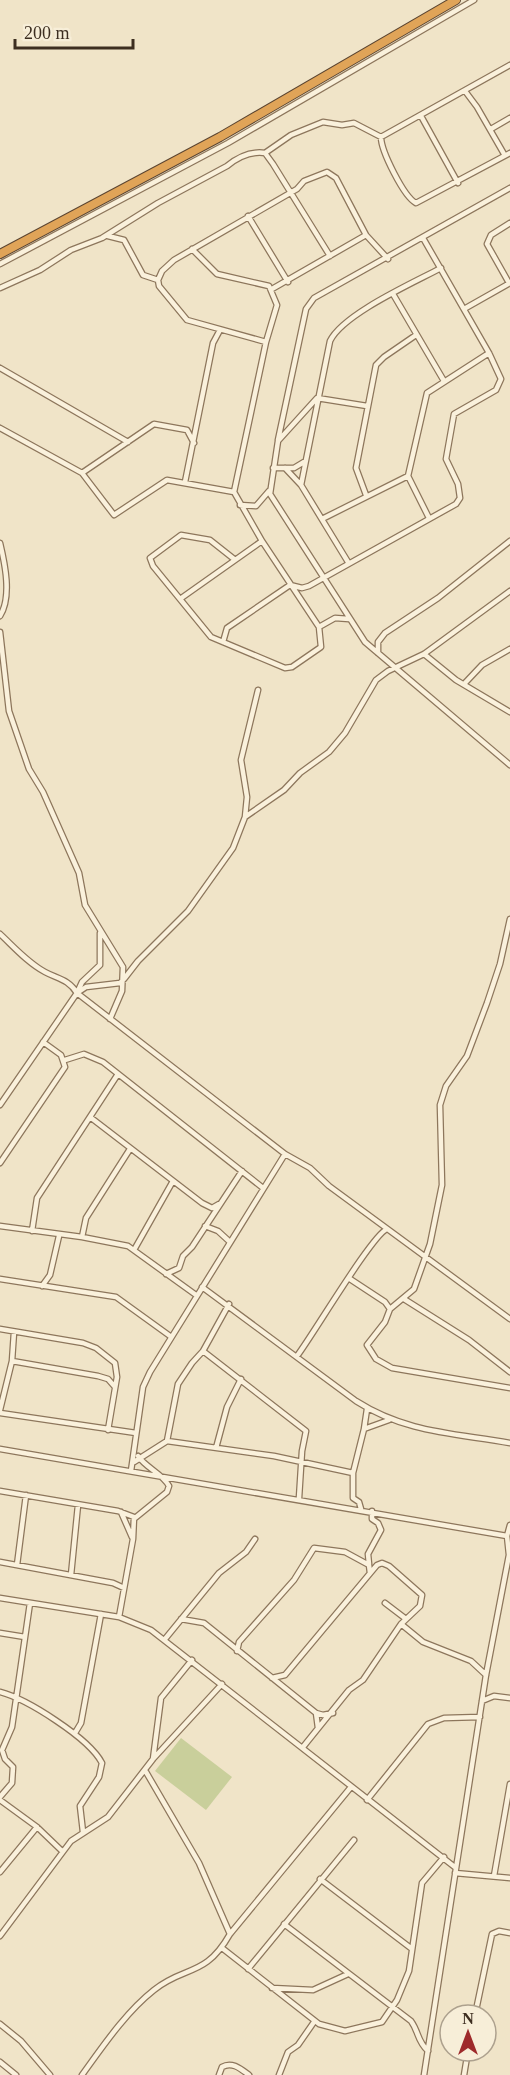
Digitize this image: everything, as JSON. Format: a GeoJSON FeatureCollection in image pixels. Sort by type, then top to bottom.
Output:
{"type":"FeatureCollection","features":[{"type":"Feature","properties":{"kind":"highway"},"geometry":{"type":"LineString","coordinates":[[0,254],[220,137],[456,0]]}},
{"type":"Feature","properties":{"kind":"street"},"geometry":{"type":"LineString","coordinates":[[0,264],[228,143],[474,0]]}},
{"type":"Feature","properties":{"kind":"street"},"geometry":{"type":"LineString","coordinates":[[381,137],[510,65]]}},
{"type":"Feature","properties":{"kind":"street"},"geometry":{"type":"LineString","coordinates":[[381,137],[382,148],[412,201],[420,202],[458,183],[507,154],[465,91]]}},
{"type":"Feature","properties":{"kind":"street"},"geometry":{"type":"LineString","coordinates":[[421,116],[458,183]]}},
{"type":"Feature","properties":{"kind":"street"},"geometry":{"type":"LineString","coordinates":[[491,129],[510,118]]}},
{"type":"Feature","properties":{"kind":"street"},"geometry":{"type":"LineString","coordinates":[[0,288],[40,270],[71,250],[106,236],[237,158],[265,153],[291,135],[322,122],[342,125],[354,123],[381,137]]}},
{"type":"Feature","properties":{"kind":"street"},"geometry":{"type":"LineString","coordinates":[[265,153],[292,192],[330,256]]}},
{"type":"Feature","properties":{"kind":"street"},"geometry":{"type":"LineString","coordinates":[[266,342],[194,323],[182,316],[159,286],[158,280],[166,266],[317,175],[327,172],[333,174],[366,235],[388,259]]}},
{"type":"Feature","properties":{"kind":"street"},"geometry":{"type":"LineString","coordinates":[[240,506],[256,506],[269,490],[306,309],[314,298],[388,259],[510,188]]}},
{"type":"Feature","properties":{"kind":"street"},"geometry":{"type":"LineString","coordinates":[[248,216],[288,282]]}},
{"type":"Feature","properties":{"kind":"street"},"geometry":{"type":"LineString","coordinates":[[465,309],[510,283],[487,244],[491,235],[510,223]]}},
{"type":"Feature","properties":{"kind":"street"},"geometry":{"type":"LineString","coordinates":[[192,249],[217,274],[272,289],[288,282],[366,235]]}},
{"type":"Feature","properties":{"kind":"street"},"geometry":{"type":"LineString","coordinates":[[106,236],[124,240],[143,275],[158,280]]}},
{"type":"Feature","properties":{"kind":"street"},"geometry":{"type":"LineString","coordinates":[[223,642],[227,628],[290,585],[302,588],[309,586],[348,562],[429,519],[460,498],[458,484],[446,459],[454,414],[496,390],[501,379],[499,371],[465,309],[423,238]]}},
{"type":"Feature","properties":{"kind":"street"},"geometry":{"type":"LineString","coordinates":[[301,485],[314,412],[333,334],[354,316],[441,268]]}},
{"type":"Feature","properties":{"kind":"street"},"geometry":{"type":"LineString","coordinates":[[234,559],[210,540],[182,535],[159,549],[150,558],[153,566],[211,637],[285,668],[292,667],[321,647],[319,627],[262,541],[234,492],[276,305],[272,289]]}},
{"type":"Feature","properties":{"kind":"street"},"geometry":{"type":"LineString","coordinates":[[393,294],[444,381]]}},
{"type":"Feature","properties":{"kind":"street"},"geometry":{"type":"LineString","coordinates":[[185,482],[213,343],[220,330]]}},
{"type":"Feature","properties":{"kind":"street"},"geometry":{"type":"LineString","coordinates":[[366,495],[356,468],[376,365],[416,335]]}},
{"type":"Feature","properties":{"kind":"street"},"geometry":{"type":"LineString","coordinates":[[429,519],[408,476],[427,393],[489,353]]}},
{"type":"Feature","properties":{"kind":"street"},"geometry":{"type":"LineString","coordinates":[[0,368],[128,442]]}},
{"type":"Feature","properties":{"kind":"street"},"geometry":{"type":"LineString","coordinates":[[278,441],[317,398]]}},
{"type":"Feature","properties":{"kind":"street"},"geometry":{"type":"LineString","coordinates":[[317,398],[367,406]]}},
{"type":"Feature","properties":{"kind":"street"},"geometry":{"type":"LineString","coordinates":[[305,413],[314,412]]}},
{"type":"Feature","properties":{"kind":"street"},"geometry":{"type":"LineString","coordinates":[[82,473],[154,424],[187,430],[198,423]]}},
{"type":"Feature","properties":{"kind":"street"},"geometry":{"type":"LineString","coordinates":[[0,428],[82,473],[114,515],[161,483],[174,480],[234,492]]}},
{"type":"Feature","properties":{"kind":"street"},"geometry":{"type":"LineString","coordinates":[[187,430],[194,443]]}},
{"type":"Feature","properties":{"kind":"street"},"geometry":{"type":"LineString","coordinates":[[273,468],[294,468],[304,462]]}},
{"type":"Feature","properties":{"kind":"street"},"geometry":{"type":"LineString","coordinates":[[285,468],[301,485],[348,562]]}},
{"type":"Feature","properties":{"kind":"street"},"geometry":{"type":"LineString","coordinates":[[322,519],[408,476]]}},
{"type":"Feature","properties":{"kind":"street"},"geometry":{"type":"LineString","coordinates":[[269,490],[365,642],[510,765]]}},
{"type":"Feature","properties":{"kind":"street"},"geometry":{"type":"LineString","coordinates":[[180,599],[262,541]]}},
{"type":"Feature","properties":{"kind":"street"},"geometry":{"type":"LineString","coordinates":[[378,653],[378,642],[385,633],[438,598],[510,541]]}},
{"type":"Feature","properties":{"kind":"street"},"geometry":{"type":"LineString","coordinates":[[0,543],[6,584],[4,609],[0,616]]}},
{"type":"Feature","properties":{"kind":"street"},"geometry":{"type":"LineString","coordinates":[[245,817],[271,800],[306,768],[329,752],[345,733],[376,680],[424,654],[510,591]]}},
{"type":"Feature","properties":{"kind":"street"},"geometry":{"type":"LineString","coordinates":[[319,627],[335,618],[342,607]]}},
{"type":"Feature","properties":{"kind":"street"},"geometry":{"type":"LineString","coordinates":[[335,618],[350,620]]}},
{"type":"Feature","properties":{"kind":"street"},"geometry":{"type":"LineString","coordinates":[[0,632],[9,711],[29,769],[43,792],[79,873],[86,905],[100,932],[123,967],[122,991],[110,1018]]}},
{"type":"Feature","properties":{"kind":"street"},"geometry":{"type":"LineString","coordinates":[[465,683],[482,664],[510,650]]}},
{"type":"Feature","properties":{"kind":"street"},"geometry":{"type":"LineString","coordinates":[[424,654],[456,680],[465,683],[510,712]]}},
{"type":"Feature","properties":{"kind":"street"},"geometry":{"type":"LineString","coordinates":[[77,993],[86,987],[120,983],[138,961],[188,911],[233,848],[245,817],[247,797],[241,760],[258,690]]}},
{"type":"Feature","properties":{"kind":"street"},"geometry":{"type":"LineString","coordinates":[[510,919],[501,964],[488,1003],[467,1056],[446,1086],[440,1105],[443,1169],[426,1257],[414,1289],[390,1309],[385,1322],[368,1345],[375,1359],[399,1370],[510,1388]]}},
{"type":"Feature","properties":{"kind":"street"},"geometry":{"type":"LineString","coordinates":[[0,1106],[77,993],[82,982],[99,965],[100,932]]}},
{"type":"Feature","properties":{"kind":"street"},"geometry":{"type":"LineString","coordinates":[[0,934],[30,962],[46,973],[65,980],[77,993],[285,1154],[310,1168],[315,1176],[510,1319]]}},
{"type":"Feature","properties":{"kind":"street"},"geometry":{"type":"LineString","coordinates":[[0,1163],[64,1067],[65,1060],[57,1050],[43,1042]]}},
{"type":"Feature","properties":{"kind":"street"},"geometry":{"type":"LineString","coordinates":[[65,1060],[88,1054],[118,1074],[263,1188]]}},
{"type":"Feature","properties":{"kind":"street"},"geometry":{"type":"LineString","coordinates":[[32,1231],[37,1198],[118,1074]]}},
{"type":"Feature","properties":{"kind":"street"},"geometry":{"type":"LineString","coordinates":[[90,1117],[212,1208],[219,1204]]}},
{"type":"Feature","properties":{"kind":"street"},"geometry":{"type":"LineString","coordinates":[[82,1237],[86,1218],[130,1149]]}},
{"type":"Feature","properties":{"kind":"street"},"geometry":{"type":"LineString","coordinates":[[131,1471],[143,1387],[170,1336],[285,1154]]}},
{"type":"Feature","properties":{"kind":"street"},"geometry":{"type":"LineString","coordinates":[[166,1274],[179,1268],[183,1256],[242,1171]]}},
{"type":"Feature","properties":{"kind":"street"},"geometry":{"type":"LineString","coordinates":[[134,1250],[173,1181]]}},
{"type":"Feature","properties":{"kind":"street"},"geometry":{"type":"LineString","coordinates":[[0,1226],[59,1236],[82,1237],[134,1250],[196,1295]]}},
{"type":"Feature","properties":{"kind":"street"},"geometry":{"type":"LineString","coordinates":[[205,1226],[218,1231],[230,1242]]}},
{"type":"Feature","properties":{"kind":"street"},"geometry":{"type":"LineString","coordinates":[[297,1356],[350,1279],[364,1253],[381,1232],[387,1229]]}},
{"type":"Feature","properties":{"kind":"street"},"geometry":{"type":"LineString","coordinates":[[42,1286],[51,1275],[59,1236]]}},
{"type":"Feature","properties":{"kind":"street"},"geometry":{"type":"LineString","coordinates":[[412,1248],[424,1249],[430,1244]]}},
{"type":"Feature","properties":{"kind":"street"},"geometry":{"type":"LineString","coordinates":[[0,1279],[116,1297],[170,1336]]}},
{"type":"Feature","properties":{"kind":"street"},"geometry":{"type":"LineString","coordinates":[[350,1279],[385,1302],[390,1309]]}},
{"type":"Feature","properties":{"kind":"street"},"geometry":{"type":"LineString","coordinates":[[202,1287],[229,1304],[367,1408],[389,1420],[440,1432],[510,1443]]}},
{"type":"Feature","properties":{"kind":"street"},"geometry":{"type":"LineString","coordinates":[[404,1299],[469,1340],[510,1372]]}},
{"type":"Feature","properties":{"kind":"street"},"geometry":{"type":"LineString","coordinates":[[167,1441],[178,1384],[203,1351],[229,1304]]}},
{"type":"Feature","properties":{"kind":"street"},"geometry":{"type":"LineString","coordinates":[[0,1329],[83,1343],[96,1348],[118,1366],[108,1430]]}},
{"type":"Feature","properties":{"kind":"street"},"geometry":{"type":"LineString","coordinates":[[14,1332],[12,1361],[0,1412],[136,1433]]}},
{"type":"Feature","properties":{"kind":"street"},"geometry":{"type":"LineString","coordinates":[[203,1351],[306,1431],[301,1461],[299,1498]]}},
{"type":"Feature","properties":{"kind":"street"},"geometry":{"type":"LineString","coordinates":[[12,1361],[98,1376],[108,1379],[115,1388]]}},
{"type":"Feature","properties":{"kind":"street"},"geometry":{"type":"LineString","coordinates":[[216,1448],[227,1407],[241,1379]]}},
{"type":"Feature","properties":{"kind":"street"},"geometry":{"type":"LineString","coordinates":[[361,1509],[359,1502],[353,1498],[353,1473],[368,1416],[367,1408]]}},
{"type":"Feature","properties":{"kind":"street"},"geometry":{"type":"LineString","coordinates":[[364,1429],[389,1420]]}},
{"type":"Feature","properties":{"kind":"street"},"geometry":{"type":"LineString","coordinates":[[134,1462],[167,1441],[301,1461],[353,1473]]}},
{"type":"Feature","properties":{"kind":"street"},"geometry":{"type":"LineString","coordinates":[[0,1449],[509,1533]]}},
{"type":"Feature","properties":{"kind":"street"},"geometry":{"type":"LineString","coordinates":[[135,1451],[139,1458],[169,1483],[169,1489]]}},
{"type":"Feature","properties":{"kind":"street"},"geometry":{"type":"LineString","coordinates":[[119,1617],[135,1518],[182,1480]]}},
{"type":"Feature","properties":{"kind":"street"},"geometry":{"type":"LineString","coordinates":[[0,1491],[121,1511],[130,1513],[135,1518]]}},
{"type":"Feature","properties":{"kind":"street"},"geometry":{"type":"LineString","coordinates":[[17,1565],[26,1495]]}},
{"type":"Feature","properties":{"kind":"street"},"geometry":{"type":"LineString","coordinates":[[71,1575],[78,1505]]}},
{"type":"Feature","properties":{"kind":"street"},"geometry":{"type":"LineString","coordinates":[[121,1511],[133,1539]]}},
{"type":"Feature","properties":{"kind":"street"},"geometry":{"type":"LineString","coordinates":[[370,1573],[368,1554],[381,1530],[378,1523],[372,1520],[372,1511]]}},
{"type":"Feature","properties":{"kind":"street"},"geometry":{"type":"LineString","coordinates":[[424,2075],[486,1675],[509,1555],[510,1525]]}},
{"type":"Feature","properties":{"kind":"street"},"geometry":{"type":"LineString","coordinates":[[165,1638],[219,1573],[246,1552],[255,1539]]}},
{"type":"Feature","properties":{"kind":"street"},"geometry":{"type":"LineString","coordinates":[[237,1651],[239,1642],[294,1580],[314,1548],[345,1552],[369,1565],[382,1563],[389,1566],[422,1595],[423,1603],[401,1624],[363,1680],[349,1690],[333,1713],[303,1747]]}},
{"type":"Feature","properties":{"kind":"street"},"geometry":{"type":"LineString","coordinates":[[0,1562],[112,1583],[124,1588]]}},
{"type":"Feature","properties":{"kind":"street"},"geometry":{"type":"LineString","coordinates":[[272,1678],[285,1675],[377,1565]]}},
{"type":"Feature","properties":{"kind":"street"},"geometry":{"type":"LineString","coordinates":[[0,1598],[119,1617],[165,1638],[367,1800],[444,1857],[456,1870],[510,1878]]}},
{"type":"Feature","properties":{"kind":"street"},"geometry":{"type":"LineString","coordinates":[[30,1603],[12,1727],[2,1750],[5,1759],[13,1767],[12,1783],[0,1799],[37,1827],[62,1851]]}},
{"type":"Feature","properties":{"kind":"street"},"geometry":{"type":"LineString","coordinates":[[385,1603],[406,1619]]}},
{"type":"Feature","properties":{"kind":"street"},"geometry":{"type":"LineString","coordinates":[[75,1733],[81,1723],[101,1614]]}},
{"type":"Feature","properties":{"kind":"street"},"geometry":{"type":"LineString","coordinates":[[181,1619],[204,1623],[316,1713],[323,1715],[333,1713]]}},
{"type":"Feature","properties":{"kind":"street"},"geometry":{"type":"LineString","coordinates":[[401,1624],[423,1642],[471,1660],[486,1675]]}},
{"type":"Feature","properties":{"kind":"street"},"geometry":{"type":"LineString","coordinates":[[0,1633],[25,1636]]}},
{"type":"Feature","properties":{"kind":"street"},"geometry":{"type":"LineString","coordinates":[[229,1643],[239,1642]]}},
{"type":"Feature","properties":{"kind":"street"},"geometry":{"type":"LineString","coordinates":[[153,1759],[161,1698],[192,1660]]}},
{"type":"Feature","properties":{"kind":"street"},"geometry":{"type":"LineString","coordinates":[[285,1675],[285,1687]]}},
{"type":"Feature","properties":{"kind":"street"},"geometry":{"type":"LineString","coordinates":[[0,1936],[62,1851],[83,1832],[108,1816],[146,1772],[153,1759],[222,1684]]}},
{"type":"Feature","properties":{"kind":"street"},"geometry":{"type":"LineString","coordinates":[[485,1685],[494,1696]]}},
{"type":"Feature","properties":{"kind":"street"},"geometry":{"type":"LineString","coordinates":[[0,1692],[16,1696],[75,1733],[91,1746],[102,1763],[99,1777],[80,1806],[83,1832]]}},
{"type":"Feature","properties":{"kind":"street"},"geometry":{"type":"LineString","coordinates":[[482,1701],[494,1696],[510,1698]]}},
{"type":"Feature","properties":{"kind":"street"},"geometry":{"type":"LineString","coordinates":[[316,1713],[318,1730]]}},
{"type":"Feature","properties":{"kind":"street"},"geometry":{"type":"LineString","coordinates":[[367,1800],[428,1724],[444,1718],[480,1717]]}},
{"type":"Feature","properties":{"kind":"street"},"geometry":{"type":"LineString","coordinates":[[146,1772],[199,1863],[230,1934]]}},
{"type":"Feature","properties":{"kind":"street"},"geometry":{"type":"LineString","coordinates":[[494,1876],[510,1784]]}},
{"type":"Feature","properties":{"kind":"street"},"geometry":{"type":"LineString","coordinates":[[82,2075],[124,2020],[153,1991],[205,1966],[222,1948],[230,1934],[351,1786]]}},
{"type":"Feature","properties":{"kind":"street"},"geometry":{"type":"LineString","coordinates":[[504,1821],[510,1821]]}},
{"type":"Feature","properties":{"kind":"street"},"geometry":{"type":"LineString","coordinates":[[0,1872],[37,1827]]}},
{"type":"Feature","properties":{"kind":"street"},"geometry":{"type":"LineString","coordinates":[[248,1969],[354,1840]]}},
{"type":"Feature","properties":{"kind":"street"},"geometry":{"type":"LineString","coordinates":[[222,1948],[314,2022],[338,2031],[348,2031],[382,2022],[394,2007],[409,1971],[422,1883],[444,1857]]}},
{"type":"Feature","properties":{"kind":"street"},"geometry":{"type":"LineString","coordinates":[[320,1879],[412,1948]]}},
{"type":"Feature","properties":{"kind":"street"},"geometry":{"type":"LineString","coordinates":[[284,1924],[411,2021],[415,2027],[418,2042],[428,2051]]}},
{"type":"Feature","properties":{"kind":"street"},"geometry":{"type":"LineString","coordinates":[[478,2003],[492,1934],[499,1931],[510,1933]]}},
{"type":"Feature","properties":{"kind":"street"},"geometry":{"type":"LineString","coordinates":[[272,1988],[313,1990],[348,1974]]}},
{"type":"Feature","properties":{"kind":"street"},"geometry":{"type":"LineString","coordinates":[[279,2075],[288,2052],[298,2044],[314,2022]]}},
{"type":"Feature","properties":{"kind":"street"},"geometry":{"type":"LineString","coordinates":[[0,2024],[21,2041],[50,2075]]}},
{"type":"Feature","properties":{"kind":"street"},"geometry":{"type":"LineString","coordinates":[[0,2062],[16,2075]]}},
{"type":"Feature","properties":{"kind":"street"},"geometry":{"type":"LineString","coordinates":[[219,2075],[222,2067],[227,2065],[235,2066],[249,2075]]}},
{"type":"Feature","properties":{"kind":"green space"},"geometry":{"type":"Polygon","coordinates":[[[181,1738],[232,1777],[206,1810],[155,1771],[181,1738]]]}}]}
